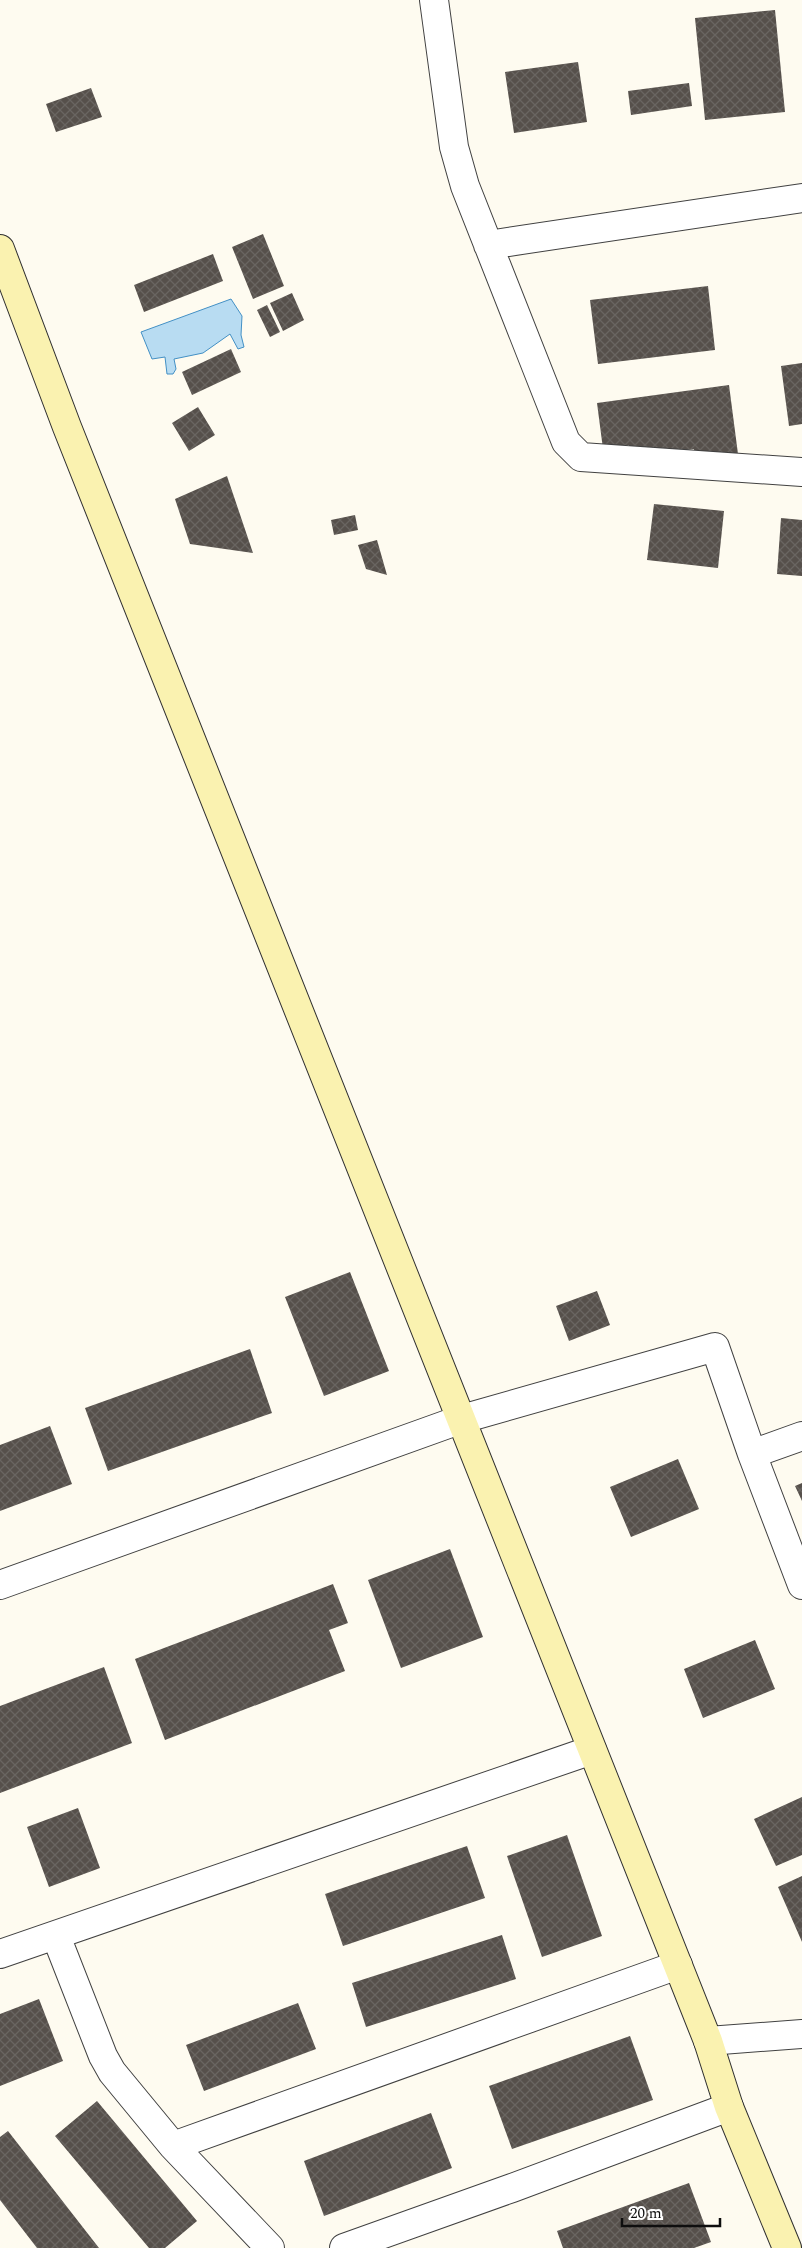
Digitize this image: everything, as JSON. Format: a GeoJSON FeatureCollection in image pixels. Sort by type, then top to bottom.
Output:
{"type":"FeatureCollection","features":[{"type":"Feature","properties":{"kind":"street"},"geometry":{"type":"LineString","coordinates":[[438,0],[454,147],[465,186],[560,432],[566,442],[581,457],[802,472]]}},
{"type":"Feature","properties":{"kind":"street"},"geometry":{"type":"LineString","coordinates":[[488,245],[802,198]]}},
{"type":"Feature","properties":{"kind":"street"},"geometry":{"type":"LineString","coordinates":[[0,249],[71,436],[678,1965],[708,2041],[729,2107],[787,2248]]}},
{"type":"Feature","properties":{"kind":"street"},"geometry":{"type":"LineString","coordinates":[[0,1585],[462,1419],[715,1347],[752,1454],[802,1585]]}},
{"type":"Feature","properties":{"kind":"street"},"geometry":{"type":"LineString","coordinates":[[752,1454],[802,1436]]}},
{"type":"Feature","properties":{"kind":"street"},"geometry":{"type":"LineString","coordinates":[[0,1954],[592,1750]]}},
{"type":"Feature","properties":{"kind":"street"},"geometry":{"type":"LineString","coordinates":[[56,1936],[108,2064],[173,2146],[270,2248]]}},
{"type":"Feature","properties":{"kind":"street"},"geometry":{"type":"LineString","coordinates":[[173,2146],[678,1965]]}},
{"type":"Feature","properties":{"kind":"street"},"geometry":{"type":"LineString","coordinates":[[708,2041],[802,2034]]}},
{"type":"Feature","properties":{"kind":"street"},"geometry":{"type":"LineString","coordinates":[[344,2248],[729,2107]]}},
{"type":"Feature","properties":{"kind":"water"},"geometry":{"type":"Polygon","coordinates":[[[231,299],[242,316],[241,335],[244,347],[238,349],[230,334],[203,353],[174,359],[176,369],[173,374],[167,374],[165,357],[152,359],[141,332],[231,299]]]}},
{"type":"Feature","properties":{"kind":"building"},"geometry":{"type":"Polygon","coordinates":[[[775,10],[785,112],[705,120],[695,18],[775,10]]]}},
{"type":"Feature","properties":{"kind":"building"},"geometry":{"type":"Polygon","coordinates":[[[578,62],[587,122],[514,133],[505,72],[578,62]]]}},
{"type":"Feature","properties":{"kind":"building"},"geometry":{"type":"Polygon","coordinates":[[[689,83],[692,106],[631,115],[628,91],[689,83]]]}},
{"type":"Feature","properties":{"kind":"building"},"geometry":{"type":"Polygon","coordinates":[[[91,88],[102,117],[56,132],[46,104],[91,88]]]}},
{"type":"Feature","properties":{"kind":"building"},"geometry":{"type":"Polygon","coordinates":[[[263,234],[284,286],[253,299],[232,247],[263,234]]]}},
{"type":"Feature","properties":{"kind":"building"},"geometry":{"type":"Polygon","coordinates":[[[213,254],[223,281],[144,312],[134,285],[213,254]]]}},
{"type":"Feature","properties":{"kind":"building"},"geometry":{"type":"Polygon","coordinates":[[[708,286],[715,350],[598,364],[590,300],[708,286]]]}},
{"type":"Feature","properties":{"kind":"building"},"geometry":{"type":"Polygon","coordinates":[[[292,293],[304,320],[283,331],[270,303],[292,293]]]}},
{"type":"Feature","properties":{"kind":"building"},"geometry":{"type":"Polygon","coordinates":[[[267,305],[280,332],[270,337],[257,310],[267,305]]]}},
{"type":"Feature","properties":{"kind":"building"},"geometry":{"type":"Polygon","coordinates":[[[231,349],[241,372],[192,395],[182,372],[231,349]]]}},
{"type":"Feature","properties":{"kind":"building"},"geometry":{"type":"Polygon","coordinates":[[[802,363],[802,424],[789,426],[781,366],[802,363]]]}},
{"type":"Feature","properties":{"kind":"building"},"geometry":{"type":"Polygon","coordinates":[[[729,385],[738,454],[695,460],[694,449],[651,455],[630,451],[629,445],[603,449],[597,403],[729,385]]]}},
{"type":"Feature","properties":{"kind":"building"},"geometry":{"type":"Polygon","coordinates":[[[198,407],[215,435],[189,451],[172,423],[198,407]]]}},
{"type":"Feature","properties":{"kind":"building"},"geometry":{"type":"Polygon","coordinates":[[[227,476],[253,553],[190,544],[175,499],[227,476]]]}},
{"type":"Feature","properties":{"kind":"building"},"geometry":{"type":"Polygon","coordinates":[[[654,504],[724,511],[718,568],[647,560],[654,504]]]}},
{"type":"Feature","properties":{"kind":"building"},"geometry":{"type":"Polygon","coordinates":[[[355,515],[358,530],[334,535],[331,520],[355,515]]]}},
{"type":"Feature","properties":{"kind":"building"},"geometry":{"type":"Polygon","coordinates":[[[781,518],[802,520],[802,576],[777,574],[781,518]]]}},
{"type":"Feature","properties":{"kind":"building"},"geometry":{"type":"Polygon","coordinates":[[[377,540],[387,575],[366,569],[358,545],[377,540]]]}},
{"type":"Feature","properties":{"kind":"building"},"geometry":{"type":"Polygon","coordinates":[[[350,1272],[389,1371],[324,1396],[285,1297],[350,1272]]]}},
{"type":"Feature","properties":{"kind":"building"},"geometry":{"type":"Polygon","coordinates":[[[597,1291],[610,1325],[569,1341],[556,1306],[597,1291]]]}},
{"type":"Feature","properties":{"kind":"building"},"geometry":{"type":"Polygon","coordinates":[[[250,1349],[272,1413],[108,1471],[85,1408],[250,1349]]]}},
{"type":"Feature","properties":{"kind":"building"},"geometry":{"type":"Polygon","coordinates":[[[50,1426],[72,1484],[0,1511],[0,1445],[50,1426]]]}},
{"type":"Feature","properties":{"kind":"building"},"geometry":{"type":"Polygon","coordinates":[[[678,1459],[699,1509],[631,1537],[610,1487],[678,1459]]]}},
{"type":"Feature","properties":{"kind":"building"},"geometry":{"type":"Polygon","coordinates":[[[802,1483],[802,1501],[795,1486],[802,1483]]]}},
{"type":"Feature","properties":{"kind":"building"},"geometry":{"type":"Polygon","coordinates":[[[450,1549],[483,1637],[401,1668],[368,1580],[450,1549]]]}},
{"type":"Feature","properties":{"kind":"building"},"geometry":{"type":"Polygon","coordinates":[[[333,1584],[348,1623],[329,1630],[345,1671],[165,1740],[135,1659],[333,1584]]]}},
{"type":"Feature","properties":{"kind":"building"},"geometry":{"type":"Polygon","coordinates":[[[755,1640],[775,1689],[703,1718],[684,1669],[755,1640]]]}},
{"type":"Feature","properties":{"kind":"building"},"geometry":{"type":"Polygon","coordinates":[[[104,1667],[132,1743],[0,1793],[0,1706],[104,1667]]]}},
{"type":"Feature","properties":{"kind":"building"},"geometry":{"type":"Polygon","coordinates":[[[802,1797],[802,1855],[776,1866],[754,1819],[802,1797]]]}},
{"type":"Feature","properties":{"kind":"building"},"geometry":{"type":"Polygon","coordinates":[[[78,1808],[100,1868],[49,1887],[27,1827],[78,1808]]]}},
{"type":"Feature","properties":{"kind":"building"},"geometry":{"type":"Polygon","coordinates":[[[567,1835],[602,1936],[542,1957],[507,1856],[567,1835]]]}},
{"type":"Feature","properties":{"kind":"building"},"geometry":{"type":"Polygon","coordinates":[[[467,1846],[485,1898],[343,1946],[325,1894],[467,1846]]]}},
{"type":"Feature","properties":{"kind":"building"},"geometry":{"type":"Polygon","coordinates":[[[802,1876],[802,1942],[778,1887],[802,1876]]]}},
{"type":"Feature","properties":{"kind":"building"},"geometry":{"type":"Polygon","coordinates":[[[502,1935],[516,1979],[366,2027],[352,1983],[502,1935]]]}},
{"type":"Feature","properties":{"kind":"building"},"geometry":{"type":"Polygon","coordinates":[[[39,1999],[63,2061],[0,2086],[0,2014],[39,1999]]]}},
{"type":"Feature","properties":{"kind":"building"},"geometry":{"type":"Polygon","coordinates":[[[298,2003],[316,2049],[204,2091],[186,2045],[298,2003]]]}},
{"type":"Feature","properties":{"kind":"building"},"geometry":{"type":"Polygon","coordinates":[[[630,2036],[653,2100],[512,2149],[489,2086],[630,2036]]]}},
{"type":"Feature","properties":{"kind":"building"},"geometry":{"type":"Polygon","coordinates":[[[97,2101],[197,2221],[165,2248],[149,2248],[55,2136],[97,2101]]]}},
{"type":"Feature","properties":{"kind":"building"},"geometry":{"type":"Polygon","coordinates":[[[431,2113],[452,2168],[324,2216],[304,2161],[431,2113]]]}},
{"type":"Feature","properties":{"kind":"building"},"geometry":{"type":"Polygon","coordinates":[[[8,2131],[99,2248],[37,2248],[0,2200],[0,2137],[8,2131]]]}},
{"type":"Feature","properties":{"kind":"building"},"geometry":{"type":"Polygon","coordinates":[[[689,2183],[711,2242],[694,2248],[563,2248],[557,2231],[689,2183]]]}}]}
